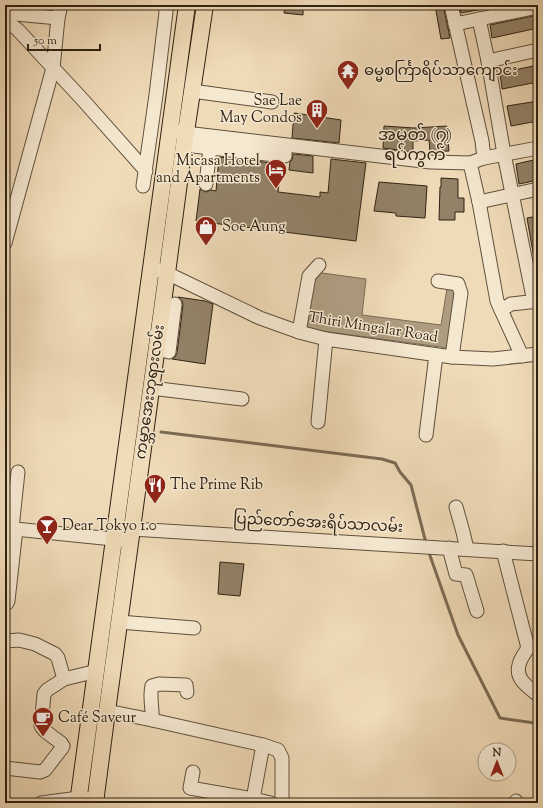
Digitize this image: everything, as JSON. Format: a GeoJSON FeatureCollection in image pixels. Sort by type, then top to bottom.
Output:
{"type":"FeatureCollection","features":[{"type":"Feature","properties":{"kind":"main road","name":"ကမ္ဘာအေးဘုရားလမ်း"},"geometry":{"type":"LineString","coordinates":[[96,801],[107,711],[104,672],[115,533],[187,5]]}},
{"type":"Feature","properties":{"kind":"main road","name":"ကမ္ဘာအေးဘုရားလမ်း"},"geometry":{"type":"LineString","coordinates":[[79,800],[104,672],[119,622],[185,139],[205,5]]}},
{"type":"Feature","properties":{"kind":"street"},"geometry":{"type":"LineString","coordinates":[[144,186],[166,12],[165,5]]}},
{"type":"Feature","properties":{"kind":"street"},"geometry":{"type":"LineString","coordinates":[[450,5],[482,141],[484,158]]}},
{"type":"Feature","properties":{"kind":"street"},"geometry":{"type":"LineString","coordinates":[[455,24],[538,7]]}},
{"type":"Feature","properties":{"kind":"street"},"geometry":{"type":"LineString","coordinates":[[5,13],[59,11],[53,68],[5,244]]}},
{"type":"Feature","properties":{"kind":"street"},"geometry":{"type":"LineString","coordinates":[[479,19],[488,61],[504,154],[536,302],[511,304],[501,310]]}},
{"type":"Feature","properties":{"kind":"street"},"geometry":{"type":"LineString","coordinates":[[5,26],[13,26],[18,30],[146,171]]}},
{"type":"Feature","properties":{"kind":"street"},"geometry":{"type":"LineString","coordinates":[[488,61],[538,50]]}},
{"type":"Feature","properties":{"kind":"street"},"geometry":{"type":"LineString","coordinates":[[192,91],[272,102]]}},
{"type":"Feature","properties":{"kind":"street"},"geometry":{"type":"LineString","coordinates":[[169,131],[185,139],[210,148],[285,156],[285,145]]}},
{"type":"Feature","properties":{"kind":"street"},"geometry":{"type":"LineString","coordinates":[[185,139],[285,145],[431,162],[470,163],[484,158],[538,148]]}},
{"type":"Feature","properties":{"kind":"street"},"geometry":{"type":"LineString","coordinates":[[206,184],[210,148]]}},
{"type":"Feature","properties":{"kind":"street"},"geometry":{"type":"LineString","coordinates":[[470,163],[479,202],[497,301],[522,356]]}},
{"type":"Feature","properties":{"kind":"street"},"geometry":{"type":"LineString","coordinates":[[479,202],[538,189]]}},
{"type":"Feature","properties":{"kind":"street"},"geometry":{"type":"LineString","coordinates":[[299,332],[309,276],[319,265]]}},
{"type":"Feature","properties":{"kind":"street","name":"Thiri Mingalar Road"},"geometry":{"type":"LineString","coordinates":[[151,267],[167,273],[260,318],[299,332],[326,339],[452,357],[494,359],[538,354]]}},
{"type":"Feature","properties":{"kind":"street"},"geometry":{"type":"LineString","coordinates":[[438,281],[458,284],[461,293],[452,357]]}},
{"type":"Feature","properties":{"kind":"street"},"geometry":{"type":"LineString","coordinates":[[157,349],[169,352],[175,304]]}},
{"type":"Feature","properties":{"kind":"street"},"geometry":{"type":"LineString","coordinates":[[318,422],[326,339]]}},
{"type":"Feature","properties":{"kind":"street"},"geometry":{"type":"LineString","coordinates":[[426,435],[436,355]]}},
{"type":"Feature","properties":{"kind":"street"},"geometry":{"type":"LineString","coordinates":[[152,388],[242,399]]}},
{"type":"Feature","properties":{"kind":"street"},"geometry":{"type":"LineString","coordinates":[[5,604],[8,600],[11,528],[18,472]]}},
{"type":"Feature","properties":{"kind":"street"},"geometry":{"type":"LineString","coordinates":[[456,507],[467,550]]}},
{"type":"Feature","properties":{"kind":"street","name":"ပြည်တော်အေးရိပ်သာလမ်း"},"geometry":{"type":"LineString","coordinates":[[11,528],[131,535],[449,548],[538,554]]}},
{"type":"Feature","properties":{"kind":"street"},"geometry":{"type":"LineString","coordinates":[[449,548],[456,574],[466,575],[477,611]]}},
{"type":"Feature","properties":{"kind":"street"},"geometry":{"type":"LineString","coordinates":[[503,551],[528,648],[519,665],[519,674],[524,684],[538,695]]}},
{"type":"Feature","properties":{"kind":"street"},"geometry":{"type":"LineString","coordinates":[[119,622],[194,628]]}},
{"type":"Feature","properties":{"kind":"street"},"geometry":{"type":"LineString","coordinates":[[5,641],[19,640],[35,644],[56,654],[64,679]]}},
{"type":"Feature","properties":{"kind":"street"},"geometry":{"type":"LineString","coordinates":[[5,768],[40,772],[43,771],[63,746],[41,726],[44,694],[47,690],[64,679],[104,672]]}},
{"type":"Feature","properties":{"kind":"street"},"geometry":{"type":"LineString","coordinates":[[152,720],[152,686],[159,684],[186,685],[187,692]]}},
{"type":"Feature","properties":{"kind":"street"},"geometry":{"type":"LineString","coordinates":[[107,711],[263,745],[278,750],[282,758],[282,803]]}},
{"type":"Feature","properties":{"kind":"street"},"geometry":{"type":"LineString","coordinates":[[253,799],[263,745]]}},
{"type":"Feature","properties":{"kind":"street"},"geometry":{"type":"LineString","coordinates":[[193,772],[190,788],[271,803]]}},
{"type":"Feature","properties":{"kind":"street"},"geometry":{"type":"LineString","coordinates":[[41,803],[79,800],[96,801]]}},
{"type":"Feature","properties":{"kind":"shaded area"},"geometry":{"type":"Polygon","coordinates":[[[315,272],[366,279],[362,315],[441,325],[447,288],[456,289],[448,348],[307,329],[315,272]]]}},
{"type":"Feature","properties":{"kind":"building"},"geometry":{"type":"Polygon","coordinates":[[[285,5],[303,5],[303,15],[284,13],[285,5]]]}},
{"type":"Feature","properties":{"kind":"building"},"geometry":{"type":"Polygon","coordinates":[[[435,5],[443,5],[450,38],[441,39],[435,5]]]}},
{"type":"Feature","properties":{"kind":"building"},"geometry":{"type":"Polygon","coordinates":[[[459,5],[483,5],[483,9],[461,13],[459,5]]]}},
{"type":"Feature","properties":{"kind":"building"},"geometry":{"type":"Polygon","coordinates":[[[487,5],[508,5],[487,9],[487,5]]]}},
{"type":"Feature","properties":{"kind":"building"},"geometry":{"type":"Polygon","coordinates":[[[538,15],[538,28],[492,38],[490,25],[538,15]]]}},
{"type":"Feature","properties":{"kind":"building"},"geometry":{"type":"Polygon","coordinates":[[[538,65],[538,82],[502,89],[500,73],[538,65]]]}},
{"type":"Feature","properties":{"kind":"building"},"geometry":{"type":"Polygon","coordinates":[[[538,101],[538,121],[511,126],[507,106],[538,101]]]}},
{"type":"Feature","properties":{"kind":"building","name":"Sae Lae May Condos"},"geometry":{"type":"Polygon","coordinates":[[[294,113],[341,120],[339,143],[292,138],[294,113]]]}},
{"type":"Feature","properties":{"kind":"building"},"geometry":{"type":"Polygon","coordinates":[[[384,126],[414,128],[447,126],[449,151],[430,152],[429,140],[413,141],[413,152],[383,148],[384,126]]]}},
{"type":"Feature","properties":{"kind":"building"},"geometry":{"type":"Polygon","coordinates":[[[293,154],[313,156],[313,173],[289,170],[293,154]]]}},
{"type":"Feature","properties":{"kind":"building"},"geometry":{"type":"Polygon","coordinates":[[[219,157],[281,164],[278,192],[320,197],[320,192],[328,193],[331,159],[366,163],[356,241],[196,221],[200,189],[206,192],[211,190],[216,191],[219,157]]]}},
{"type":"Feature","properties":{"kind":"building"},"geometry":{"type":"Polygon","coordinates":[[[538,159],[538,180],[519,184],[516,164],[538,159]]]}},
{"type":"Feature","properties":{"kind":"building"},"geometry":{"type":"Polygon","coordinates":[[[441,178],[458,179],[458,198],[464,198],[464,212],[455,212],[455,220],[439,220],[441,178]]]}},
{"type":"Feature","properties":{"kind":"building"},"geometry":{"type":"Polygon","coordinates":[[[379,182],[427,186],[425,218],[396,216],[396,213],[374,211],[379,182]]]}},
{"type":"Feature","properties":{"kind":"building"},"geometry":{"type":"Polygon","coordinates":[[[538,216],[538,257],[534,258],[527,218],[538,216]]]}},
{"type":"Feature","properties":{"kind":"building"},"geometry":{"type":"Polygon","coordinates":[[[178,297],[205,301],[213,304],[205,364],[172,359],[177,353],[183,305],[182,301],[178,297]]]}},
{"type":"Feature","properties":{"kind":"building"},"geometry":{"type":"Polygon","coordinates":[[[220,562],[244,564],[240,596],[218,594],[220,562]]]}},
{"type":"Feature","properties":{"kind":"waterway"},"geometry":{"type":"LineString","coordinates":[[161,432],[382,459],[395,463],[400,472],[411,485],[426,543]]}},
{"type":"Feature","properties":{"kind":"waterway"},"geometry":{"type":"LineString","coordinates":[[428,550],[458,635],[500,718],[535,723],[538,725]]}},
{"type":"Feature","properties":{"kind":"place","name":"ဓမ္မစင်္ကြာရိပ်သာကျောင်း"},"geometry":{"type":"Point","coordinates":[348,90]}},
{"type":"Feature","properties":{"kind":"place","name":"Sae Lae May Condos"},"geometry":{"type":"Point","coordinates":[317,130]}},
{"type":"Feature","properties":{"kind":"place","name":"Micasa Hotel and Apartments"},"geometry":{"type":"Point","coordinates":[276,190]}},
{"type":"Feature","properties":{"kind":"place","name":"Soe Aung"},"geometry":{"type":"Point","coordinates":[206,246]}},
{"type":"Feature","properties":{"kind":"place","name":"The Prime Rib"},"geometry":{"type":"Point","coordinates":[155,504]}},
{"type":"Feature","properties":{"kind":"place","name":"Dear Tokyo 1.0"},"geometry":{"type":"Point","coordinates":[47,546]}},
{"type":"Feature","properties":{"kind":"place","name":"Café Saveur"},"geometry":{"type":"Point","coordinates":[43,738]}},
{"type":"Feature","properties":{"kind":"district","name":"အမှတ် (၇) ရပ်ကွက်"},"geometry":{"type":"Point","coordinates":[415,146]}}]}
